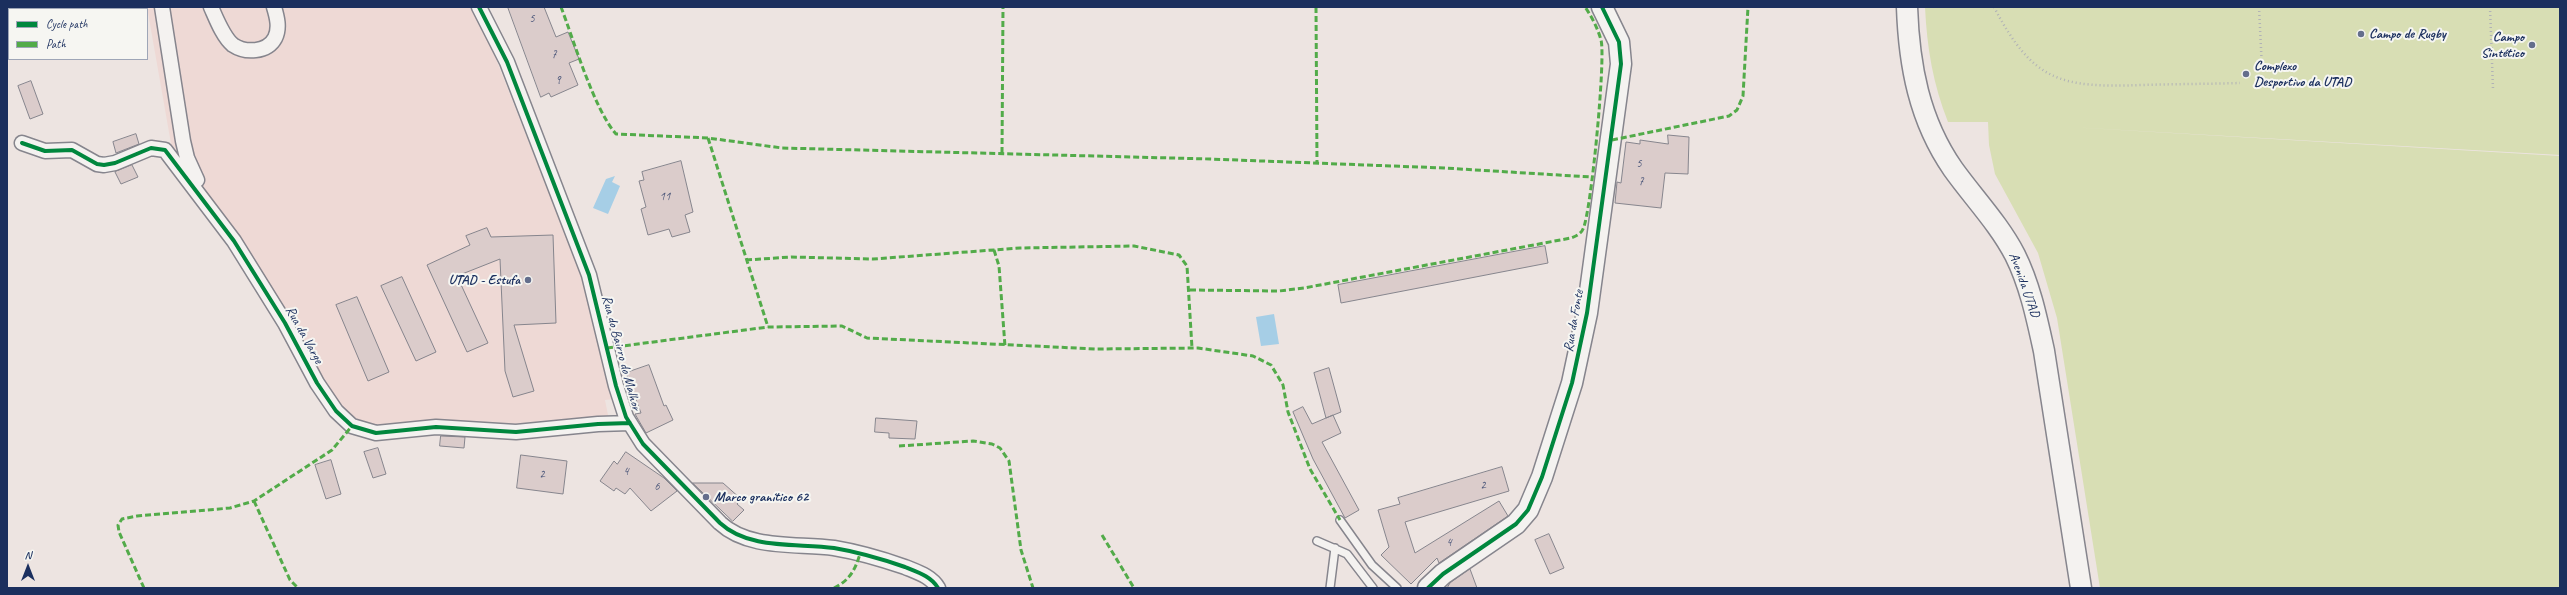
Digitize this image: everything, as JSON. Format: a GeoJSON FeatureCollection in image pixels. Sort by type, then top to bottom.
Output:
{"type":"FeatureCollection","features":[{"type":"Feature","properties":{"kind":"street"},"geometry":{"type":"LineString","coordinates":[[162,7],[184,150],[193,172],[221,223]]}},
{"type":"Feature","properties":{"kind":"street"},"geometry":{"type":"LineString","coordinates":[[211,7],[232,44],[247,51],[258,50],[269,44],[275,38],[278,24],[274,7]]}},
{"type":"Feature","properties":{"kind":"street","name":"Rua do Bairro do Malhor"},"geometry":{"type":"LineString","coordinates":[[479,7],[507,62],[589,275],[616,386],[630,423],[643,444],[720,523],[734,534],[754,540],[834,548],[888,561],[927,577],[938,588]]}},
{"type":"Feature","properties":{"kind":"street","name":"Rua da Fonte"},"geometry":{"type":"LineString","coordinates":[[1428,588],[1443,574],[1509,530],[1528,510],[1546,466],[1572,383],[1587,313],[1621,64],[1619,42],[1602,7]]}},
{"type":"Feature","properties":{"kind":"street","name":"Avenida UTAD"},"geometry":{"type":"LineString","coordinates":[[1907,7],[1913,77],[1928,123],[1952,168],[2002,233],[2015,256],[2030,297],[2044,351],[2081,588]]}},
{"type":"Feature","properties":{"kind":"street","name":"Rua da Varge"},"geometry":{"type":"LineString","coordinates":[[22,143],[44,152],[72,150],[97,164],[104,165],[116,163],[151,148],[161,148],[170,155],[221,223],[285,323],[317,383],[336,411],[346,422],[359,430],[385,433],[443,427],[516,432],[598,424],[630,423]]}},
{"type":"Feature","properties":{"kind":"lane"},"geometry":{"type":"LineString","coordinates":[[1340,520],[1387,585],[1397,588]]}},
{"type":"Feature","properties":{"kind":"lane"},"geometry":{"type":"LineString","coordinates":[[1317,541],[1335,548],[1349,556],[1373,588]]}},
{"type":"Feature","properties":{"kind":"lane"},"geometry":{"type":"LineString","coordinates":[[1330,588],[1335,548]]}},
{"type":"Feature","properties":{"kind":"path"},"geometry":{"type":"LineString","coordinates":[[1994,7],[2015,44],[2032,62],[2048,73],[2065,81],[2084,86],[2112,87],[2240,83]]}},
{"type":"Feature","properties":{"kind":"path"},"geometry":{"type":"LineString","coordinates":[[2259,7],[2262,69]]}},
{"type":"Feature","properties":{"kind":"path"},"geometry":{"type":"LineString","coordinates":[[2490,7],[2493,89]]}},
{"type":"Feature","properties":{"kind":"shaded area"},"geometry":{"type":"Polygon","coordinates":[[[471,7],[492,49],[579,269],[615,399],[605,400],[609,420],[507,429],[441,424],[378,426],[347,419],[173,155],[147,8],[471,7]]]}},
{"type":"Feature","properties":{"kind":"green space"},"geometry":{"type":"Polygon","coordinates":[[[1925,7],[2560,7],[2560,155],[2069,127],[2560,156],[2560,588],[2100,588],[2057,318],[2038,253],[1995,174],[1989,145],[1988,122],[1948,122],[1938,94],[1932,66],[1927,37],[1925,7]]]}},
{"type":"Feature","properties":{"kind":"water"},"geometry":{"type":"Polygon","coordinates":[[[615,176],[612,182],[620,186],[608,214],[593,208],[606,179],[615,176]]]}},
{"type":"Feature","properties":{"kind":"water"},"geometry":{"type":"Polygon","coordinates":[[[1274,314],[1279,344],[1261,346],[1256,317],[1274,314]]]}},
{"type":"Feature","properties":{"kind":"building"},"geometry":{"type":"Polygon","coordinates":[[[508,7],[544,7],[556,37],[568,32],[579,59],[569,63],[578,85],[551,97],[549,93],[541,97],[508,7]]]}},
{"type":"Feature","properties":{"kind":"building"},"geometry":{"type":"Polygon","coordinates":[[[31,81],[43,114],[30,119],[18,86],[31,81]]]}},
{"type":"Feature","properties":{"kind":"building"},"geometry":{"type":"Polygon","coordinates":[[[136,134],[139,144],[116,153],[113,142],[136,134]]]}},
{"type":"Feature","properties":{"kind":"building"},"geometry":{"type":"Polygon","coordinates":[[[1668,135],[1689,137],[1688,174],[1665,173],[1661,208],[1615,203],[1617,182],[1621,183],[1626,142],[1640,144],[1640,140],[1668,144],[1668,135]]]}},
{"type":"Feature","properties":{"kind":"building"},"geometry":{"type":"Polygon","coordinates":[[[681,161],[693,212],[685,215],[690,232],[672,237],[669,229],[648,235],[641,209],[646,207],[639,181],[644,180],[642,172],[681,161]]]}},
{"type":"Feature","properties":{"kind":"building"},"geometry":{"type":"Polygon","coordinates":[[[132,165],[138,177],[121,184],[115,172],[132,165]]]}},
{"type":"Feature","properties":{"kind":"building"},"geometry":{"type":"Polygon","coordinates":[[[487,228],[491,237],[553,235],[556,323],[514,325],[534,391],[513,397],[505,371],[500,259],[457,276],[488,343],[467,352],[427,265],[470,245],[466,236],[487,228]]]}},
{"type":"Feature","properties":{"kind":"building"},"geometry":{"type":"Polygon","coordinates":[[[1545,246],[1548,263],[1341,303],[1338,285],[1545,246]]]}},
{"type":"Feature","properties":{"kind":"building","name":"UTAD - Estufa"},"geometry":{"type":"Polygon","coordinates":[[[402,277],[436,352],[416,361],[381,286],[402,277]]]}},
{"type":"Feature","properties":{"kind":"building"},"geometry":{"type":"Polygon","coordinates":[[[357,297],[389,372],[368,381],[336,305],[357,297]]]}},
{"type":"Feature","properties":{"kind":"building"},"geometry":{"type":"Polygon","coordinates":[[[649,365],[664,406],[666,405],[673,420],[646,433],[635,414],[641,413],[626,373],[649,365]]]}},
{"type":"Feature","properties":{"kind":"building"},"geometry":{"type":"Polygon","coordinates":[[[1329,368],[1341,412],[1326,418],[1314,373],[1329,368]]]}},
{"type":"Feature","properties":{"kind":"building"},"geometry":{"type":"Polygon","coordinates":[[[1303,407],[1312,424],[1333,415],[1341,433],[1322,442],[1359,510],[1345,518],[1313,459],[1293,412],[1303,407]]]}},
{"type":"Feature","properties":{"kind":"building"},"geometry":{"type":"Polygon","coordinates":[[[876,418],[917,421],[915,439],[889,438],[889,433],[875,432],[876,418]]]}},
{"type":"Feature","properties":{"kind":"building"},"geometry":{"type":"Polygon","coordinates":[[[441,436],[465,437],[464,448],[440,446],[441,436]]]}},
{"type":"Feature","properties":{"kind":"building"},"geometry":{"type":"Polygon","coordinates":[[[378,448],[386,474],[373,478],[364,452],[378,448]]]}},
{"type":"Feature","properties":{"kind":"building"},"geometry":{"type":"Polygon","coordinates":[[[626,452],[664,478],[677,491],[651,511],[630,488],[625,494],[616,488],[614,491],[600,481],[614,461],[617,464],[626,452]]]}},
{"type":"Feature","properties":{"kind":"building"},"geometry":{"type":"Polygon","coordinates":[[[521,455],[567,461],[563,494],[517,488],[521,455]]]}},
{"type":"Feature","properties":{"kind":"building"},"geometry":{"type":"Polygon","coordinates":[[[331,460],[341,494],[326,499],[315,465],[331,460]]]}},
{"type":"Feature","properties":{"kind":"building"},"geometry":{"type":"Polygon","coordinates":[[[1502,467],[1509,491],[1405,522],[1415,553],[1499,501],[1508,516],[1439,563],[1437,558],[1411,584],[1381,555],[1389,547],[1378,510],[1400,504],[1398,498],[1502,467]]]}},
{"type":"Feature","properties":{"kind":"building"},"geometry":{"type":"Polygon","coordinates":[[[693,483],[723,483],[741,499],[737,504],[744,510],[733,521],[693,483]]]}},
{"type":"Feature","properties":{"kind":"building"},"geometry":{"type":"Polygon","coordinates":[[[1549,534],[1564,568],[1550,574],[1535,540],[1549,534]]]}},
{"type":"Feature","properties":{"kind":"building"},"geometry":{"type":"Polygon","coordinates":[[[1470,569],[1477,588],[1447,588],[1450,583],[1470,569]]]}},
{"type":"Feature","properties":{"kind":"marked path"},"geometry":{"type":"LineString","coordinates":[[561,7],[592,92],[608,123],[616,134],[708,138],[782,148],[1210,159],[1444,168],[1591,177]]}},
{"type":"Feature","properties":{"kind":"marked path"},"geometry":{"type":"LineString","coordinates":[[1002,153],[1003,7]]}},
{"type":"Feature","properties":{"kind":"marked path"},"geometry":{"type":"LineString","coordinates":[[1316,7],[1317,163]]}},
{"type":"Feature","properties":{"kind":"marked path"},"geometry":{"type":"LineString","coordinates":[[1190,290],[1279,291],[1304,288],[1571,238],[1578,235],[1583,229],[1586,217],[1594,167],[1600,103],[1602,52],[1601,40],[1598,32],[1585,7]]}},
{"type":"Feature","properties":{"kind":"marked path"},"geometry":{"type":"LineString","coordinates":[[1612,140],[1729,116],[1737,110],[1743,96],[1748,7]]}},
{"type":"Feature","properties":{"kind":"marked path"},"geometry":{"type":"LineString","coordinates":[[708,138],[768,327]]}},
{"type":"Feature","properties":{"kind":"marked path"},"geometry":{"type":"LineString","coordinates":[[746,260],[791,257],[873,259],[1020,248],[1134,246],[1179,255],[1187,266],[1192,348]]}},
{"type":"Feature","properties":{"kind":"marked path"},"geometry":{"type":"LineString","coordinates":[[994,250],[999,266],[1005,346]]}},
{"type":"Feature","properties":{"kind":"marked path"},"geometry":{"type":"LineString","coordinates":[[607,348],[768,327],[842,326],[867,338],[1096,349],[1198,348],[1253,356],[1271,365],[1283,385],[1288,412],[1310,469],[1340,520]]}},
{"type":"Feature","properties":{"kind":"marked path"},"geometry":{"type":"LineString","coordinates":[[144,588],[119,532],[118,525],[122,519],[137,516],[230,508],[254,501],[332,450],[352,426]]}},
{"type":"Feature","properties":{"kind":"marked path"},"geometry":{"type":"LineString","coordinates":[[899,446],[973,441],[992,444],[1000,448],[1009,461],[1021,550],[1033,588]]}},
{"type":"Feature","properties":{"kind":"marked path"},"geometry":{"type":"LineString","coordinates":[[254,501],[290,580],[298,588]]}},
{"type":"Feature","properties":{"kind":"marked path"},"geometry":{"type":"LineString","coordinates":[[1102,535],[1134,588]]}},
{"type":"Feature","properties":{"kind":"marked path"},"geometry":{"type":"LineString","coordinates":[[834,588],[848,578],[856,565],[860,554]]}},
{"type":"Feature","properties":{"kind":"cycle path"},"geometry":{"type":"LineString","coordinates":[[479,7],[507,62],[589,275],[616,386],[626,417],[643,444],[720,523],[732,532],[745,538],[774,544],[834,548],[870,556],[905,567],[928,577],[938,588]]}},
{"type":"Feature","properties":{"kind":"cycle path"},"geometry":{"type":"LineString","coordinates":[[1428,588],[1443,574],[1516,524],[1528,510],[1542,477],[1572,383],[1587,313],[1621,64],[1619,42],[1602,7]]}},
{"type":"Feature","properties":{"kind":"cycle path"},"geometry":{"type":"LineString","coordinates":[[22,143],[45,151],[72,150],[97,164],[104,165],[115,163],[151,148],[165,150],[234,241],[285,323],[317,383],[336,411],[352,426],[376,433],[436,427],[516,432],[598,424],[630,423]]}},
{"type":"Feature","properties":{"kind":"place","name":"Campo de Rugby"},"geometry":{"type":"Point","coordinates":[2361,34]}},
{"type":"Feature","properties":{"kind":"place","name":"Campo Sintético"},"geometry":{"type":"Point","coordinates":[2532,45]}},
{"type":"Feature","properties":{"kind":"place","name":"Complexo Desportivo da UTAD"},"geometry":{"type":"Point","coordinates":[2246,74]}},
{"type":"Feature","properties":{"kind":"place","name":"UTAD - Estufa"},"geometry":{"type":"Point","coordinates":[528,280]}},
{"type":"Feature","properties":{"kind":"place","name":"Marco granítico 62"},"geometry":{"type":"Point","coordinates":[706,497]}}]}
